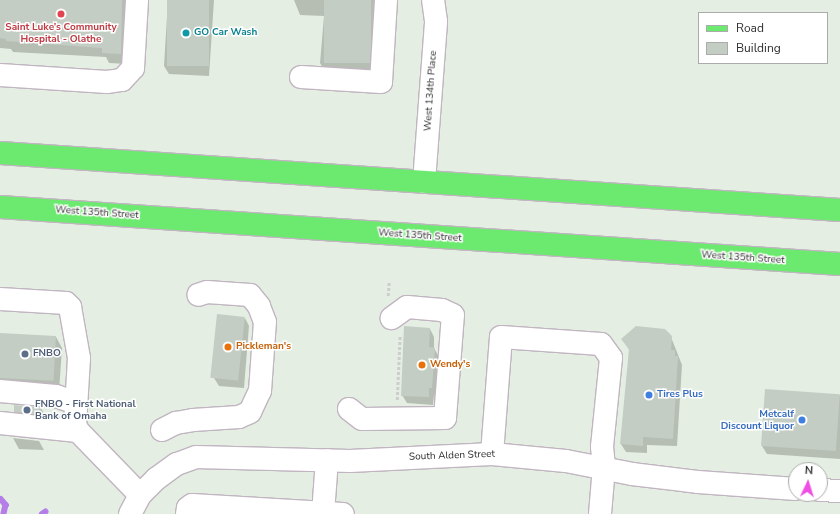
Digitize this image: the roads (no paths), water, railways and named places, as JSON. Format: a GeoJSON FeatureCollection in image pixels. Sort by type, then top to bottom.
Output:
{"type":"FeatureCollection","features":[{"type":"Feature","properties":{"kind":"main road"},"geometry":{"type":"LineString","coordinates":[[0,154],[840,210]]}},
{"type":"Feature","properties":{"kind":"main road","name":"West 135th Street"},"geometry":{"type":"LineString","coordinates":[[0,207],[840,264]]}},
{"type":"Feature","properties":{"kind":"main road"},"geometry":{"type":"LineString","coordinates":[[555,245],[564,258],[840,278]]}},
{"type":"Feature","properties":{"kind":"street"},"geometry":{"type":"LineString","coordinates":[[0,75],[114,82],[122,80],[133,68],[137,0]]}},
{"type":"Feature","properties":{"kind":"street"},"geometry":{"type":"LineString","coordinates":[[301,77],[381,82],[386,0]]}},
{"type":"Feature","properties":{"kind":"street","name":"West 134th Place"},"geometry":{"type":"LineString","coordinates":[[424,182],[436,21],[433,0]]}},
{"type":"Feature","properties":{"kind":"street"},"geometry":{"type":"LineString","coordinates":[[162,430],[176,423],[193,420],[239,417],[250,412],[260,391],[265,322],[259,306],[250,295],[207,292],[198,294]]}},
{"type":"Feature","properties":{"kind":"street"},"geometry":{"type":"LineString","coordinates":[[0,298],[66,303],[70,307],[78,345],[76,416]]}},
{"type":"Feature","properties":{"kind":"street"},"geometry":{"type":"LineString","coordinates":[[342,409],[427,409],[438,402],[444,326],[442,321],[432,315],[402,314],[393,324]]}},
{"type":"Feature","properties":{"kind":"street"},"geometry":{"type":"LineString","coordinates":[[492,454],[501,337],[602,344],[611,358],[602,447],[604,467],[600,514]]}},
{"type":"Feature","properties":{"kind":"street"},"geometry":{"type":"LineString","coordinates":[[0,391],[56,396],[76,416],[135,504]]}},
{"type":"Feature","properties":{"kind":"street"},"geometry":{"type":"LineString","coordinates":[[0,400],[63,405],[76,416]]}},
{"type":"Feature","properties":{"kind":"street"},"geometry":{"type":"LineString","coordinates":[[0,412],[76,416]]}},
{"type":"Feature","properties":{"kind":"street"},"geometry":{"type":"LineString","coordinates":[[0,423],[76,416]]}},
{"type":"Feature","properties":{"kind":"street","name":"South Alden Street"},"geometry":{"type":"LineString","coordinates":[[135,504],[177,464],[196,457],[327,460],[492,454],[604,467],[632,474],[698,482],[788,488]]}},
{"type":"Feature","properties":{"kind":"street"},"geometry":{"type":"LineString","coordinates":[[187,514],[188,508],[192,505],[333,514],[327,460]]}},
{"type":"Feature","properties":{"kind":"street"},"geometry":{"type":"LineString","coordinates":[[828,491],[840,492]]}},
{"type":"Feature","properties":{"kind":"waterway"},"geometry":{"type":"LineString","coordinates":[[1,499],[6,505],[4,514]]}},
{"type":"Feature","properties":{"kind":"place","name":"Saint Luke’s Community Hospital - Olathe"},"geometry":{"type":"Point","coordinates":[61,14]}},
{"type":"Feature","properties":{"kind":"place","name":"GO Car Wash"},"geometry":{"type":"Point","coordinates":[186,33]}},
{"type":"Feature","properties":{"kind":"place","name":"Pickleman's"},"geometry":{"type":"Point","coordinates":[228,347]}},
{"type":"Feature","properties":{"kind":"place","name":"FNBO"},"geometry":{"type":"Point","coordinates":[25,354]}},
{"type":"Feature","properties":{"kind":"place","name":"Wendy's"},"geometry":{"type":"Point","coordinates":[422,365]}},
{"type":"Feature","properties":{"kind":"place","name":"Tires Plus"},"geometry":{"type":"Point","coordinates":[649,395]}},
{"type":"Feature","properties":{"kind":"place","name":"FNBO - First National Bank of Omaha"},"geometry":{"type":"Point","coordinates":[27,410]}},
{"type":"Feature","properties":{"kind":"place","name":"Metcalf Discount Liquor"},"geometry":{"type":"Point","coordinates":[802,420]}}]}
